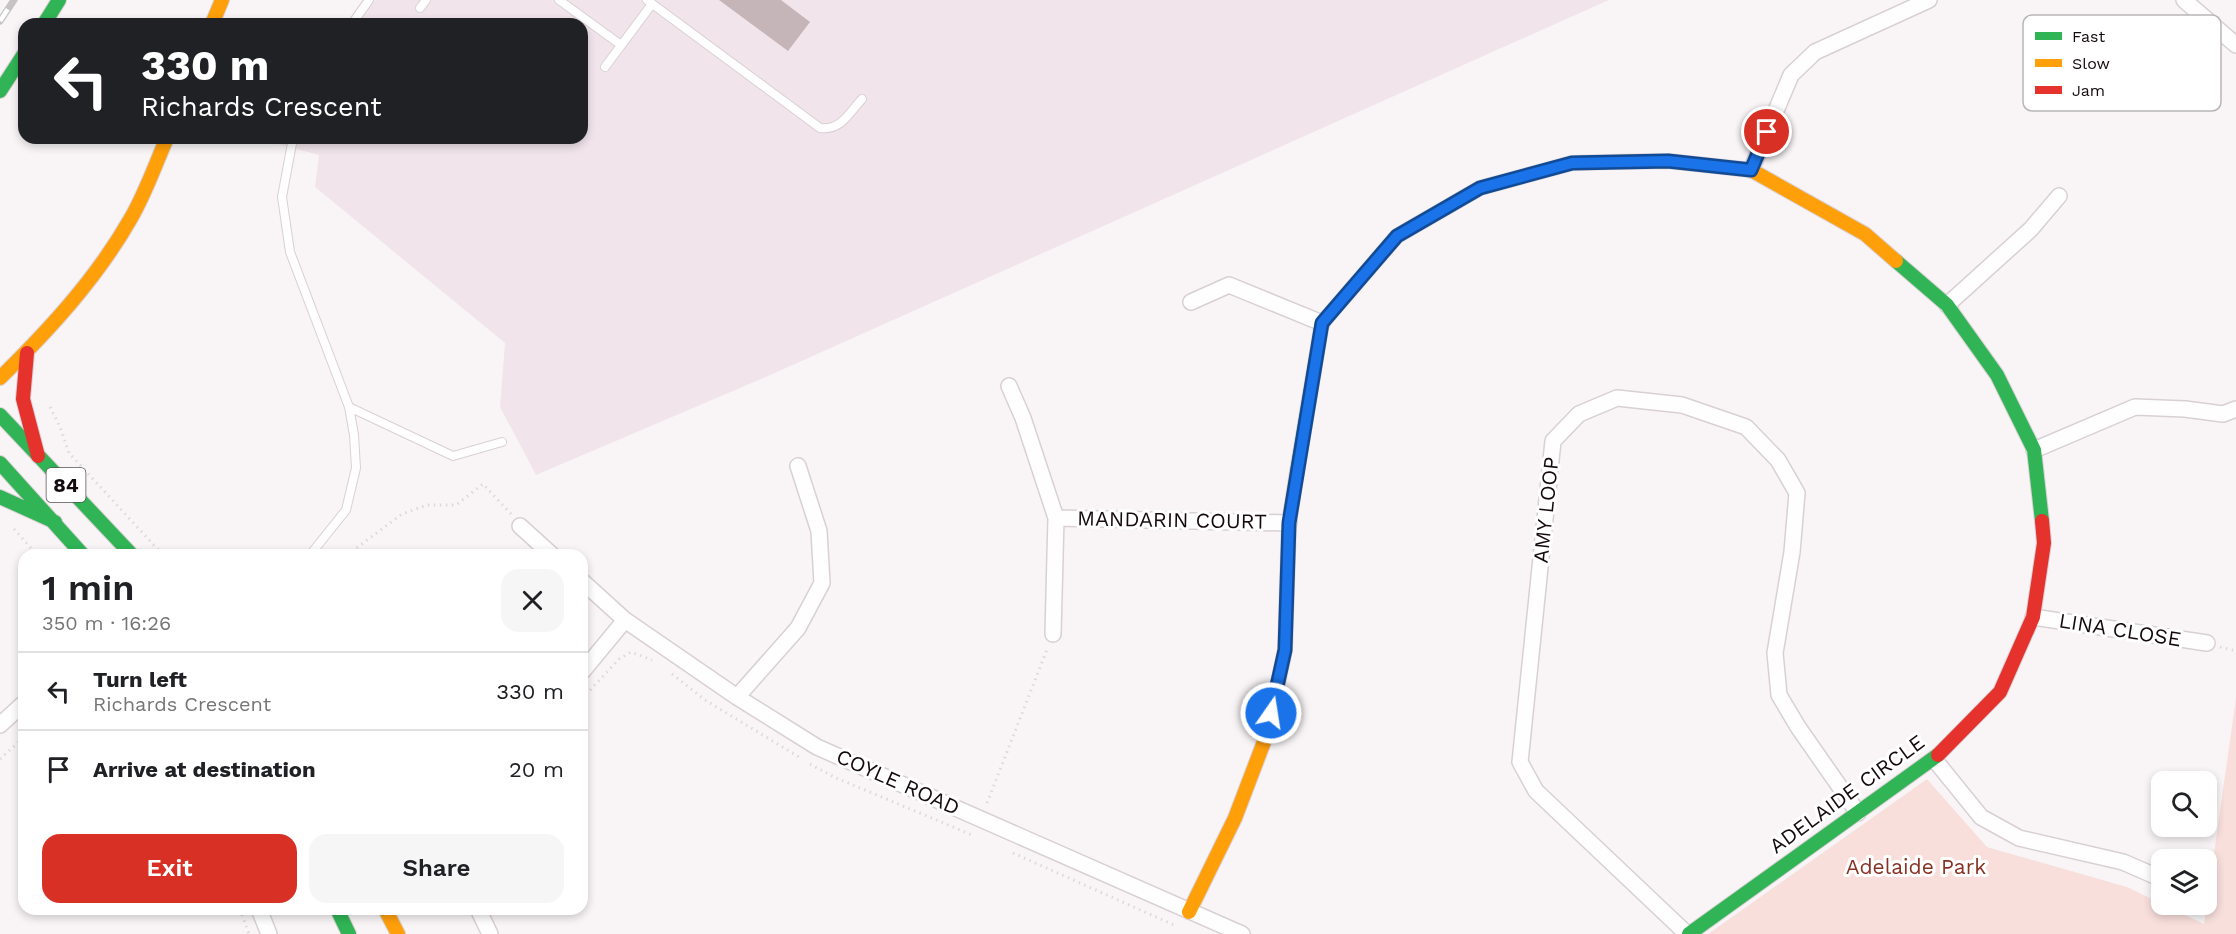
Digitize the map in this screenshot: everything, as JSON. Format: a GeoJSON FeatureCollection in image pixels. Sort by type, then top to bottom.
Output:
{"type":"FeatureCollection","features":[{"type":"Feature","properties":{"kind":"main road"},"geometry":{"type":"LineString","coordinates":[[48,18],[59,0]]}},
{"type":"Feature","properties":{"kind":"main road"},"geometry":{"type":"LineString","coordinates":[[214,18],[222,0]]}},
{"type":"Feature","properties":{"kind":"main road"},"geometry":{"type":"LineString","coordinates":[[0,92],[18,64]]}},
{"type":"Feature","properties":{"kind":"main road"},"geometry":{"type":"LineString","coordinates":[[0,378],[27,353],[116,244],[144,194],[165,144]]}},
{"type":"Feature","properties":{"kind":"main road","name":"ADELAIDE CIRCLE"},"geometry":{"type":"LineString","coordinates":[[1322,323],[1397,236],[1480,188],[1572,163],[1668,161],[1751,170],[1865,234],[1947,305],[1997,375],[2034,450],[2044,543],[2033,617],[2000,692],[1934,759],[1688,934]]}},
{"type":"Feature","properties":{"kind":"main road"},"geometry":{"type":"LineString","coordinates":[[1189,912],[1235,818],[1267,734],[1285,650],[1289,523],[1322,323]]}},
{"type":"Feature","properties":{"kind":"main road"},"geometry":{"type":"LineString","coordinates":[[27,353],[23,399],[38,456]]}},
{"type":"Feature","properties":{"kind":"main road","name":"84"},"geometry":{"type":"LineString","coordinates":[[0,415],[126,549]]}},
{"type":"Feature","properties":{"kind":"main road","name":"84"},"geometry":{"type":"LineString","coordinates":[[0,463],[78,549]]}},
{"type":"Feature","properties":{"kind":"main road"},"geometry":{"type":"LineString","coordinates":[[0,497],[55,522]]}},
{"type":"Feature","properties":{"kind":"main road"},"geometry":{"type":"LineString","coordinates":[[340,915],[349,934]]}},
{"type":"Feature","properties":{"kind":"main road"},"geometry":{"type":"LineString","coordinates":[[388,915],[398,934]]}},
{"type":"Feature","properties":{"kind":"street"},"geometry":{"type":"LineString","coordinates":[[1751,170],[1791,75],[1815,52],[1929,0]]}},
{"type":"Feature","properties":{"kind":"street"},"geometry":{"type":"LineString","coordinates":[[2184,0],[2201,15]]}},
{"type":"Feature","properties":{"kind":"street"},"geometry":{"type":"LineString","coordinates":[[2221,32],[2236,45]]}},
{"type":"Feature","properties":{"kind":"street"},"geometry":{"type":"LineString","coordinates":[[1947,305],[2031,229],[2060,196]]}},
{"type":"Feature","properties":{"kind":"street"},"geometry":{"type":"LineString","coordinates":[[1191,302],[1229,285],[1322,323]]}},
{"type":"Feature","properties":{"kind":"street","name":"MANDARIN COURT"},"geometry":{"type":"LineString","coordinates":[[1009,386],[1023,418],[1056,518],[1053,634]]}},
{"type":"Feature","properties":{"kind":"street","name":"AMY LOOP"},"geometry":{"type":"LineString","coordinates":[[1688,934],[1536,791],[1520,762],[1553,441],[1579,414],[1617,398],[1682,405],[1746,427],[1778,460],[1797,493],[1792,552],[1774,653],[1779,695],[1798,727],[1858,813]]}},
{"type":"Feature","properties":{"kind":"street"},"geometry":{"type":"LineString","coordinates":[[2034,450],[2135,406],[2223,414],[2236,409]]}},
{"type":"Feature","properties":{"kind":"street"},"geometry":{"type":"LineString","coordinates":[[737,697],[798,628],[822,583],[819,531],[798,466]]}},
{"type":"Feature","properties":{"kind":"street","name":"MANDARIN COURT"},"geometry":{"type":"LineString","coordinates":[[1056,518],[1289,523]]}},
{"type":"Feature","properties":{"kind":"street"},"geometry":{"type":"LineString","coordinates":[[520,526],[545,549]]}},
{"type":"Feature","properties":{"kind":"street","name":"COYLE ROAD"},"geometry":{"type":"LineString","coordinates":[[588,586],[626,620],[737,697],[817,747],[1242,934]]}},
{"type":"Feature","properties":{"kind":"street","name":"LINA CLOSE"},"geometry":{"type":"LineString","coordinates":[[2033,617],[2207,643]]}},
{"type":"Feature","properties":{"kind":"street"},"geometry":{"type":"LineString","coordinates":[[588,665],[626,620]]}},
{"type":"Feature","properties":{"kind":"street"},"geometry":{"type":"LineString","coordinates":[[0,725],[18,708]]}},
{"type":"Feature","properties":{"kind":"street"},"geometry":{"type":"LineString","coordinates":[[1934,759],[1981,817],[2019,838],[2122,861],[2151,874]]}},
{"type":"Feature","properties":{"kind":"street"},"geometry":{"type":"LineString","coordinates":[[261,915],[269,934]]}},
{"type":"Feature","properties":{"kind":"street"},"geometry":{"type":"LineString","coordinates":[[481,915],[490,934]]}},
{"type":"Feature","properties":{"kind":"lane"},"geometry":{"type":"LineString","coordinates":[[356,18],[369,0]]}},
{"type":"Feature","properties":{"kind":"lane"},"geometry":{"type":"LineString","coordinates":[[420,8],[426,0]]}},
{"type":"Feature","properties":{"kind":"lane"},"geometry":{"type":"LineString","coordinates":[[559,0],[584,18]]}},
{"type":"Feature","properties":{"kind":"lane"},"geometry":{"type":"LineString","coordinates":[[605,67],[649,2],[820,128],[830,129],[837,126],[862,99]]}},
{"type":"Feature","properties":{"kind":"lane"},"geometry":{"type":"LineString","coordinates":[[588,21],[621,45]]}},
{"type":"Feature","properties":{"kind":"lane"},"geometry":{"type":"LineString","coordinates":[[292,144],[282,197],[290,252],[349,407],[356,468],[346,510],[315,549]]}},
{"type":"Feature","properties":{"kind":"lane"},"geometry":{"type":"LineString","coordinates":[[349,407],[453,456],[502,442]]}},
{"type":"Feature","properties":{"kind":"path"},"geometry":{"type":"LineString","coordinates":[[48,405],[53,410],[69,453],[157,549]]}},
{"type":"Feature","properties":{"kind":"path"},"geometry":{"type":"LineString","coordinates":[[354,549],[402,514],[427,505],[456,505],[483,484],[520,526]]}},
{"type":"Feature","properties":{"kind":"path"},"geometry":{"type":"LineString","coordinates":[[11,526],[32,549]]}},
{"type":"Feature","properties":{"kind":"path"},"geometry":{"type":"LineString","coordinates":[[974,836],[1053,634]]}},
{"type":"Feature","properties":{"kind":"path"},"geometry":{"type":"LineString","coordinates":[[0,759],[18,742]]}},
{"type":"Feature","properties":{"kind":"shaded area"},"geometry":{"type":"Polygon","coordinates":[[[362,0],[1609,0],[768,376],[536,475],[500,407],[505,343],[315,187],[319,155],[278,144],[588,144],[588,18],[350,18],[362,0]]]}},
{"type":"Feature","properties":{"kind":"green space","name":"Adelaide Park"},"geometry":{"type":"Polygon","coordinates":[[[2236,698],[2236,934],[1708,934],[1927,779],[1987,847],[2127,887],[2151,899],[2151,915],[2185,915],[2204,924],[2205,915],[2217,915],[2217,849],[2215,849],[2236,698]]]}},
{"type":"Feature","properties":{"kind":"building"},"geometry":{"type":"Polygon","coordinates":[[[719,0],[781,0],[810,22],[788,51],[719,0]]]}},
{"type":"Feature","properties":{"kind":"railway"},"geometry":{"type":"LineString","coordinates":[[0,21],[14,0]]}},
{"type":"Feature","properties":{"kind":"traffic: fast"},"geometry":{"type":"LineString","coordinates":[[48,18],[59,0]]}},
{"type":"Feature","properties":{"kind":"traffic: fast"},"geometry":{"type":"LineString","coordinates":[[0,91],[18,63]]}},
{"type":"Feature","properties":{"kind":"traffic: fast"},"geometry":{"type":"LineString","coordinates":[[1297,472],[1322,323],[1397,236],[1480,188],[1572,163],[1611,162]]}},
{"type":"Feature","properties":{"kind":"traffic: fast"},"geometry":{"type":"LineString","coordinates":[[1896,261],[1947,305],[1997,375],[2034,450],[2042,521]]}},
{"type":"Feature","properties":{"kind":"traffic: fast"},"geometry":{"type":"LineString","coordinates":[[0,415],[126,549]]}},
{"type":"Feature","properties":{"kind":"traffic: fast"},"geometry":{"type":"LineString","coordinates":[[0,463],[78,549]]}},
{"type":"Feature","properties":{"kind":"traffic: fast"},"geometry":{"type":"LineString","coordinates":[[0,497],[55,522]]}},
{"type":"Feature","properties":{"kind":"traffic: fast"},"geometry":{"type":"LineString","coordinates":[[1689,934],[1938,755]]}},
{"type":"Feature","properties":{"kind":"traffic: fast"},"geometry":{"type":"LineString","coordinates":[[340,915],[349,934]]}},
{"type":"Feature","properties":{"kind":"traffic: slow"},"geometry":{"type":"LineString","coordinates":[[214,18],[222,0]]}},
{"type":"Feature","properties":{"kind":"traffic: slow"},"geometry":{"type":"LineString","coordinates":[[0,378],[54,322],[103,262],[136,208],[164,144]]}},
{"type":"Feature","properties":{"kind":"traffic: slow"},"geometry":{"type":"LineString","coordinates":[[1611,162],[1668,161],[1751,170],[1865,234],[1896,261]]}},
{"type":"Feature","properties":{"kind":"traffic: slow"},"geometry":{"type":"LineString","coordinates":[[1189,912],[1235,818],[1267,734],[1285,650],[1289,523],[1297,472]]}},
{"type":"Feature","properties":{"kind":"traffic: slow"},"geometry":{"type":"LineString","coordinates":[[388,915],[398,934]]}},
{"type":"Feature","properties":{"kind":"traffic: jam"},"geometry":{"type":"LineString","coordinates":[[27,353],[23,399],[38,456]]}},
{"type":"Feature","properties":{"kind":"traffic: jam"},"geometry":{"type":"LineString","coordinates":[[1938,755],[2000,692],[2033,617],[2044,543],[2042,521]]}},
{"type":"Feature","properties":{"kind":"route"},"geometry":{"type":"LineString","coordinates":[[1271,713],[1285,650],[1289,523],[1322,323],[1397,236],[1480,188],[1572,163],[1668,161],[1751,170],[1767,132]]}}]}
